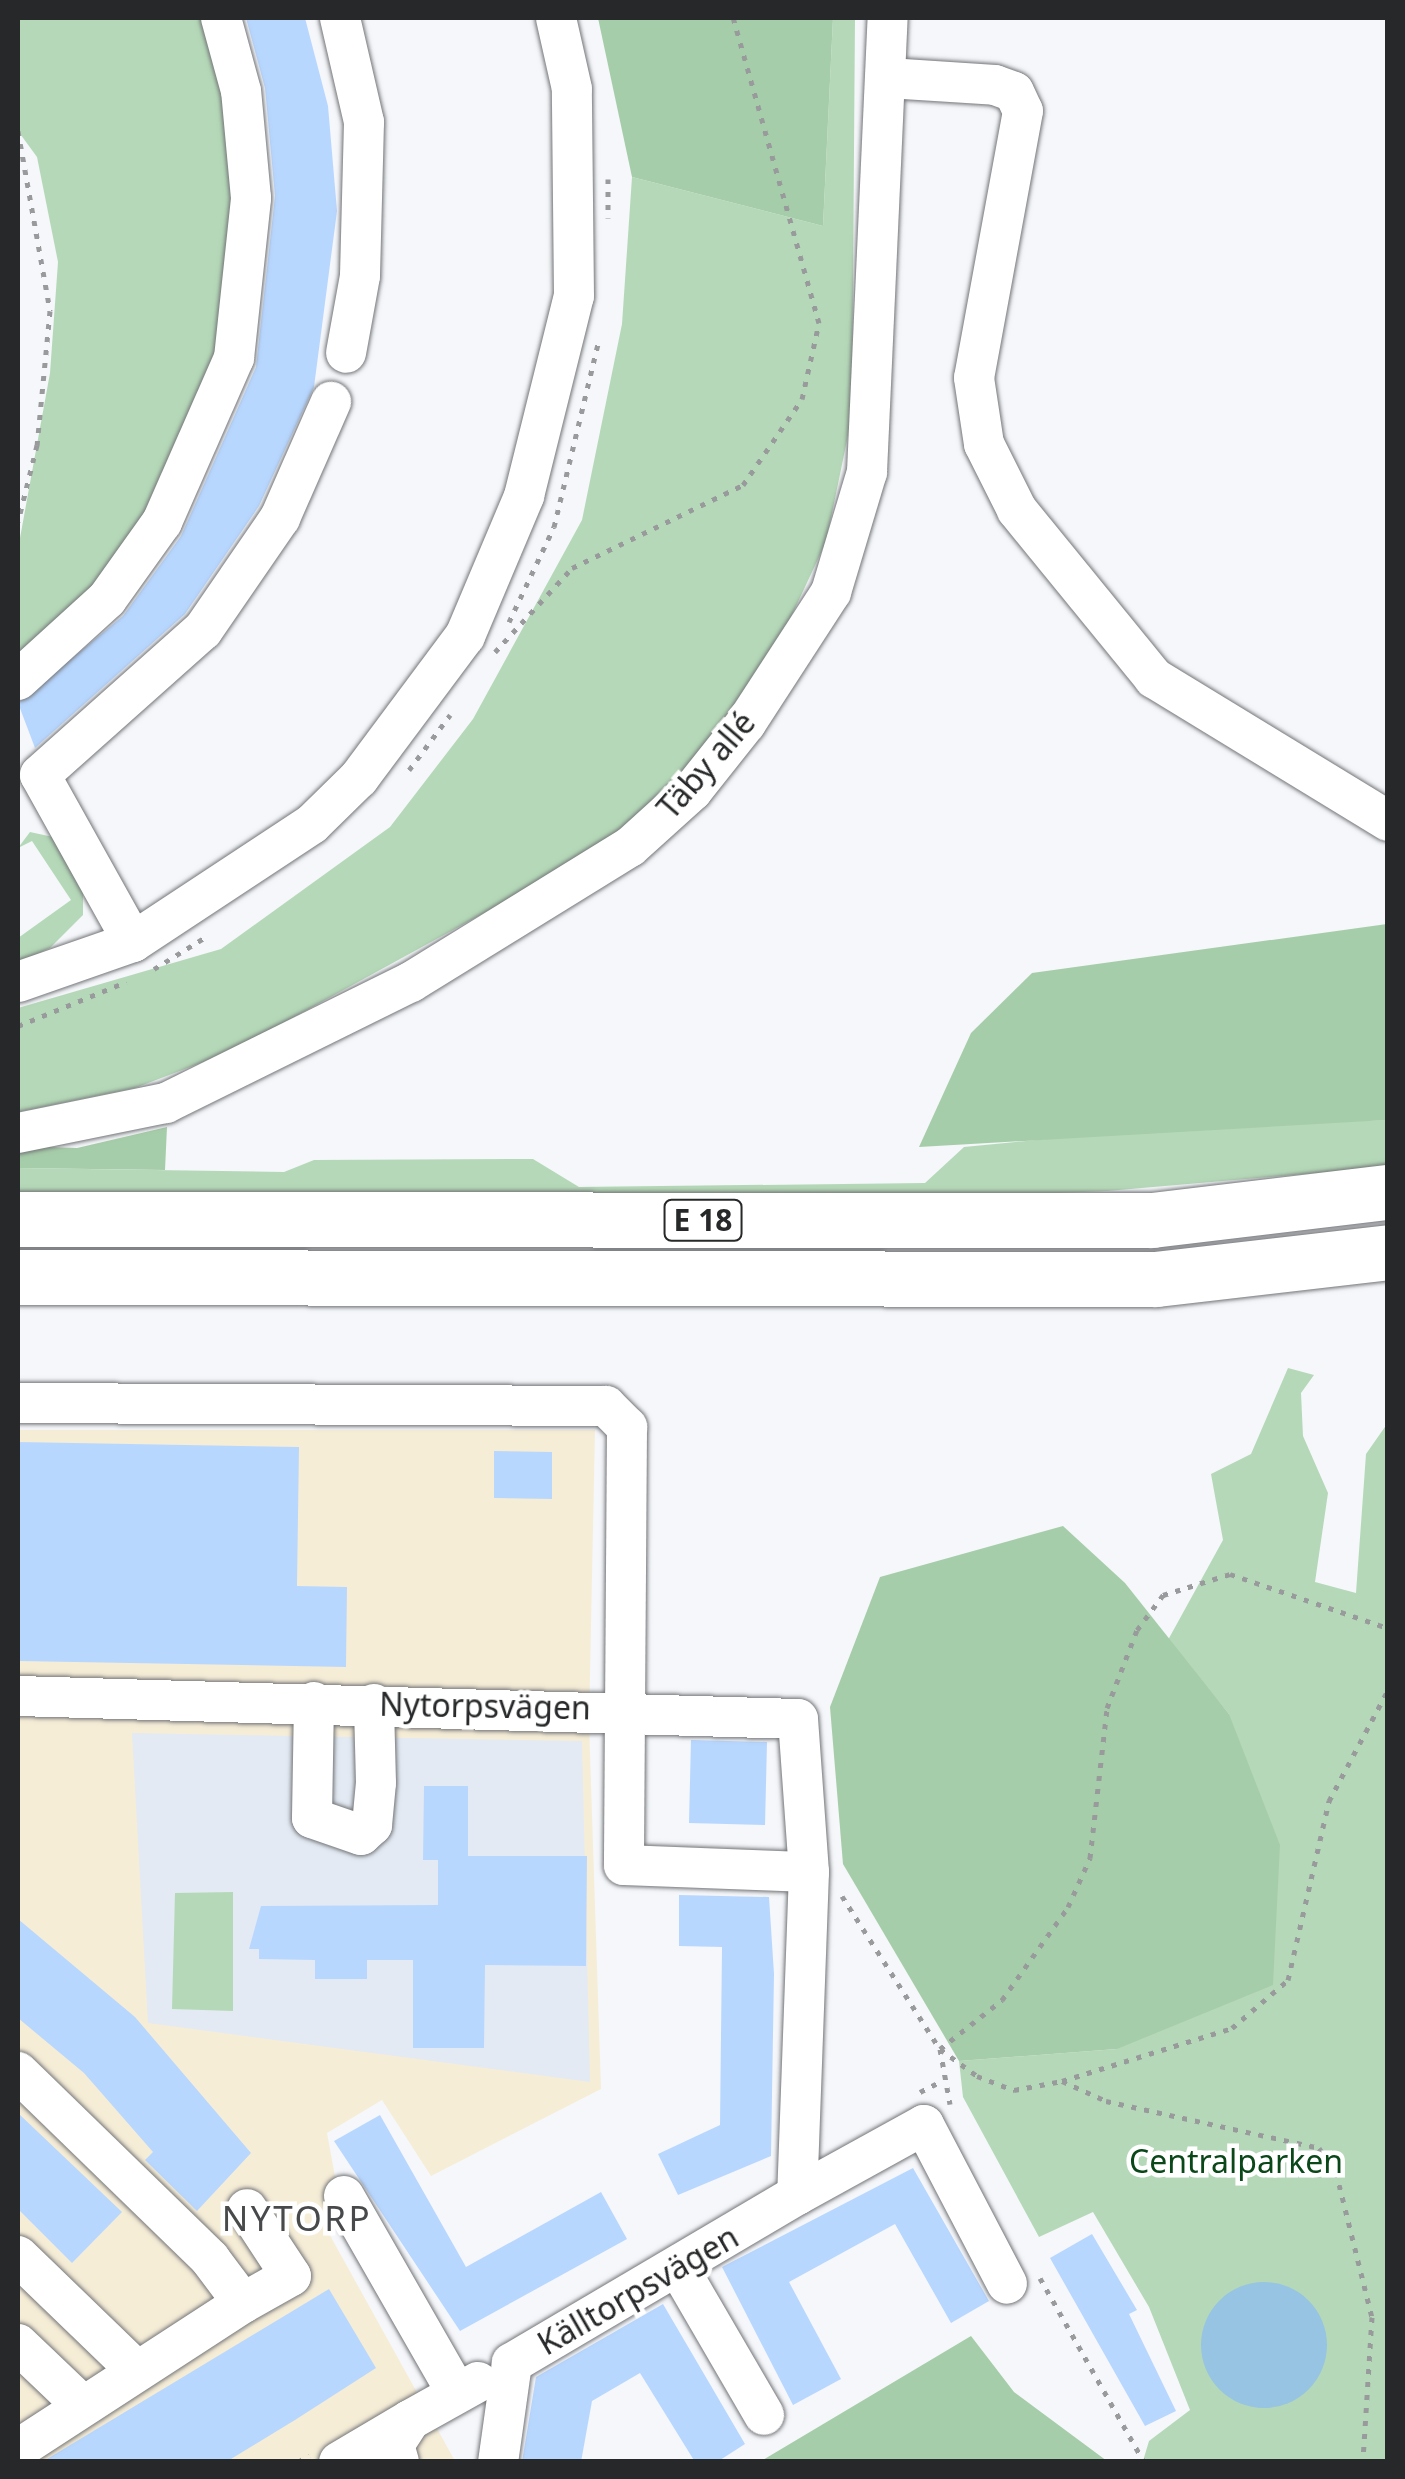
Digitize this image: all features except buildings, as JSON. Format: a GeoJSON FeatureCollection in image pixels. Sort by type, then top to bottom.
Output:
{"type":"FeatureCollection","features":[{"type":"Feature","properties":{"kind":"highway","name":"E 18"},"geometry":{"type":"LineString","coordinates":[[18,1219],[1152,1220],[1388,1192]]}},
{"type":"Feature","properties":{"kind":"highway","name":"E 18"},"geometry":{"type":"LineString","coordinates":[[18,1278],[1156,1279],[1388,1252]]}},
{"type":"Feature","properties":{"kind":"street"},"geometry":{"type":"LineString","coordinates":[[18,680],[107,599],[162,522],[234,358],[251,198],[241,91],[221,18]]}},
{"type":"Feature","properties":{"kind":"street"},"geometry":{"type":"LineString","coordinates":[[340,18],[364,122],[360,276],[346,353]]}},
{"type":"Feature","properties":{"kind":"street"},"geometry":{"type":"LineString","coordinates":[[18,982],[133,942],[312,824],[359,778],[465,636],[500,564],[562,367],[574,296],[572,89],[556,18]]}},
{"type":"Feature","properties":{"kind":"street","name":"Täby allé"},"geometry":{"type":"LineString","coordinates":[[18,1133],[166,1103],[258,1063],[630,847],[692,791],[831,592],[867,472],[888,18]]}},
{"type":"Feature","properties":{"kind":"street"},"geometry":{"type":"LineString","coordinates":[[888,78],[995,84],[1014,92],[1023,111],[974,378],[984,444],[1016,510],[1154,678],[1388,821]]}},
{"type":"Feature","properties":{"kind":"street"},"geometry":{"type":"LineString","coordinates":[[133,942],[32,803],[40,775],[48,762],[174,661],[234,590],[280,518],[331,402]]}},
{"type":"Feature","properties":{"kind":"street"},"geometry":{"type":"LineString","coordinates":[[18,1403],[606,1406],[628,1427],[624,1865],[823,1874],[797,2195]]}},
{"type":"Feature","properties":{"kind":"street","name":"Nytorpsvägen"},"geometry":{"type":"LineString","coordinates":[[18,1696],[624,1710],[798,1719],[823,1874]]}},
{"type":"Feature","properties":{"kind":"street"},"geometry":{"type":"LineString","coordinates":[[314,1702],[312,1818],[362,1835],[372,1825],[376,1783],[374,1704]]}},
{"type":"Feature","properties":{"kind":"street"},"geometry":{"type":"LineString","coordinates":[[18,2072],[210,2259],[243,2303]]}},
{"type":"Feature","properties":{"kind":"street","name":"Källtorpsvägen"},"geometry":{"type":"LineString","coordinates":[[498,2462],[512,2363],[924,2125],[1007,2284]]}},
{"type":"Feature","properties":{"kind":"street"},"geometry":{"type":"LineString","coordinates":[[344,2196],[457,2394]]}},
{"type":"Feature","properties":{"kind":"street"},"geometry":{"type":"LineString","coordinates":[[21,2442],[291,2276],[247,2208]]}},
{"type":"Feature","properties":{"kind":"street"},"geometry":{"type":"LineString","coordinates":[[18,2256],[137,2371]]}},
{"type":"Feature","properties":{"kind":"street"},"geometry":{"type":"LineString","coordinates":[[678,2268],[764,2415]]}},
{"type":"Feature","properties":{"kind":"street"},"geometry":{"type":"LineString","coordinates":[[18,2344],[82,2405]]}},
{"type":"Feature","properties":{"kind":"street"},"geometry":{"type":"LineString","coordinates":[[340,2462],[512,2363]]}},
{"type":"Feature","properties":{"kind":"street"},"geometry":{"type":"LineString","coordinates":[[399,2462],[394,2445],[410,2420]]}},
{"type":"Feature","properties":{"kind":"path"},"geometry":{"type":"LineString","coordinates":[[484,668],[572,568],[743,485],[802,400],[819,323],[732,18]]}},
{"type":"Feature","properties":{"kind":"path"},"geometry":{"type":"LineString","coordinates":[[18,131],[50,311],[37,445],[18,522]]}},
{"type":"Feature","properties":{"kind":"path"},"geometry":{"type":"LineString","coordinates":[[605,156],[607,233]]}},
{"type":"Feature","properties":{"kind":"path"},"geometry":{"type":"LineString","coordinates":[[495,652],[554,527],[600,327]]}},
{"type":"Feature","properties":{"kind":"path"},"geometry":{"type":"LineString","coordinates":[[406,774],[462,699]]}},
{"type":"Feature","properties":{"kind":"path"},"geometry":{"type":"LineString","coordinates":[[18,1026],[166,964],[212,932]]}},
{"type":"Feature","properties":{"kind":"path"},"geometry":{"type":"LineString","coordinates":[[940,2050],[1002,2000],[1068,1907],[1098,1820],[1107,1708],[1136,1630],[1162,1594],[1230,1574],[1388,1628]]}},
{"type":"Feature","properties":{"kind":"path"},"geometry":{"type":"LineString","coordinates":[[823,1874],[940,2050],[1014,2090],[1062,2081],[1232,2028],[1288,1980],[1329,1801],[1388,1690]]}},
{"type":"Feature","properties":{"kind":"path"},"geometry":{"type":"LineString","coordinates":[[1062,2081],[1106,2102],[1320,2148],[1336,2172],[1372,2317],[1362,2462]]}},
{"type":"Feature","properties":{"kind":"shaded area"},"geometry":{"type":"Polygon","coordinates":[[[18,1430],[595,1430],[589,1723],[601,2089],[431,2176],[382,2100],[327,2133],[343,2220],[327,2230],[455,2461],[18,2462],[18,1430]]]}},
{"type":"Feature","properties":{"kind":"shaded area"},"geometry":{"type":"Polygon","coordinates":[[[132,1733],[582,1741],[590,2082],[148,2023],[132,1733]]]}},
{"type":"Feature","properties":{"kind":"green space"},"geometry":{"type":"Polygon","coordinates":[[[18,18],[215,18],[240,303],[197,436],[108,589],[18,665],[18,549],[50,373],[58,262],[37,157],[18,131],[18,18]]]}},
{"type":"Feature","properties":{"kind":"green space"},"geometry":{"type":"Polygon","coordinates":[[[598,18],[833,18],[823,226],[632,177],[598,18]]]}},
{"type":"Feature","properties":{"kind":"green space"},"geometry":{"type":"Polygon","coordinates":[[[833,18],[855,18],[852,416],[826,542],[782,636],[694,761],[599,850],[232,1051],[135,1088],[18,1112],[18,1008],[221,949],[390,827],[473,719],[582,520],[622,324],[632,177],[823,226],[833,18]]]}},
{"type":"Feature","properties":{"kind":"green space"},"geometry":{"type":"Polygon","coordinates":[[[30,832],[53,837],[83,885],[83,915],[50,948],[18,963],[18,938],[71,900],[32,841],[18,848],[30,832]]]}},
{"type":"Feature","properties":{"kind":"green space"},"geometry":{"type":"Polygon","coordinates":[[[1387,924],[1387,1120],[919,1147],[971,1033],[1032,973],[1387,924]]]}},
{"type":"Feature","properties":{"kind":"green space"},"geometry":{"type":"Polygon","coordinates":[[[1387,1120],[1387,1167],[1107,1191],[790,1204],[18,1203],[18,1168],[284,1172],[314,1160],[533,1159],[579,1187],[925,1183],[964,1147],[1167,1127],[1387,1120]]]}},
{"type":"Feature","properties":{"kind":"green space"},"geometry":{"type":"Polygon","coordinates":[[[167,1127],[165,1170],[18,1168],[18,1146],[77,1148],[167,1127]]]}},
{"type":"Feature","properties":{"kind":"green space","name":"Centralparken"},"geometry":{"type":"Polygon","coordinates":[[[1288,1368],[1314,1375],[1301,1393],[1303,1436],[1328,1493],[1315,1582],[1356,1593],[1366,1454],[1387,1424],[1387,2461],[1143,2461],[1149,2441],[1190,2410],[1149,2307],[1093,2212],[1039,2237],[963,2097],[959,2061],[1117,2049],[1229,1714],[1168,1640],[1223,1540],[1211,1474],[1251,1454],[1288,1368]]]}},
{"type":"Feature","properties":{"kind":"green space"},"geometry":{"type":"Polygon","coordinates":[[[1063,1526],[1125,1583],[1229,1714],[1280,1845],[1273,1985],[1117,2049],[959,2061],[843,1864],[830,1707],[880,1577],[1063,1526]]]}},
{"type":"Feature","properties":{"kind":"green space"},"geometry":{"type":"Polygon","coordinates":[[[233,1892],[233,2011],[172,2009],[175,1893],[233,1892]]]}},
{"type":"Feature","properties":{"kind":"green space"},"geometry":{"type":"Polygon","coordinates":[[[971,2336],[1014,2392],[1107,2461],[761,2461],[971,2336]]]}},
{"type":"Feature","properties":{"kind":"water"},"geometry":{"type":"Polygon","coordinates":[[[1264,2282],[1288,2287],[1308,2301],[1322,2321],[1327,2345],[1322,2369],[1308,2389],[1288,2403],[1264,2408],[1240,2403],[1220,2389],[1206,2369],[1201,2345],[1206,2321],[1220,2301],[1240,2287],[1264,2282]]]}},
{"type":"Feature","properties":{"kind":"district","name":"NYTORP"},"geometry":{"type":"Point","coordinates":[297,2218]}}]}
